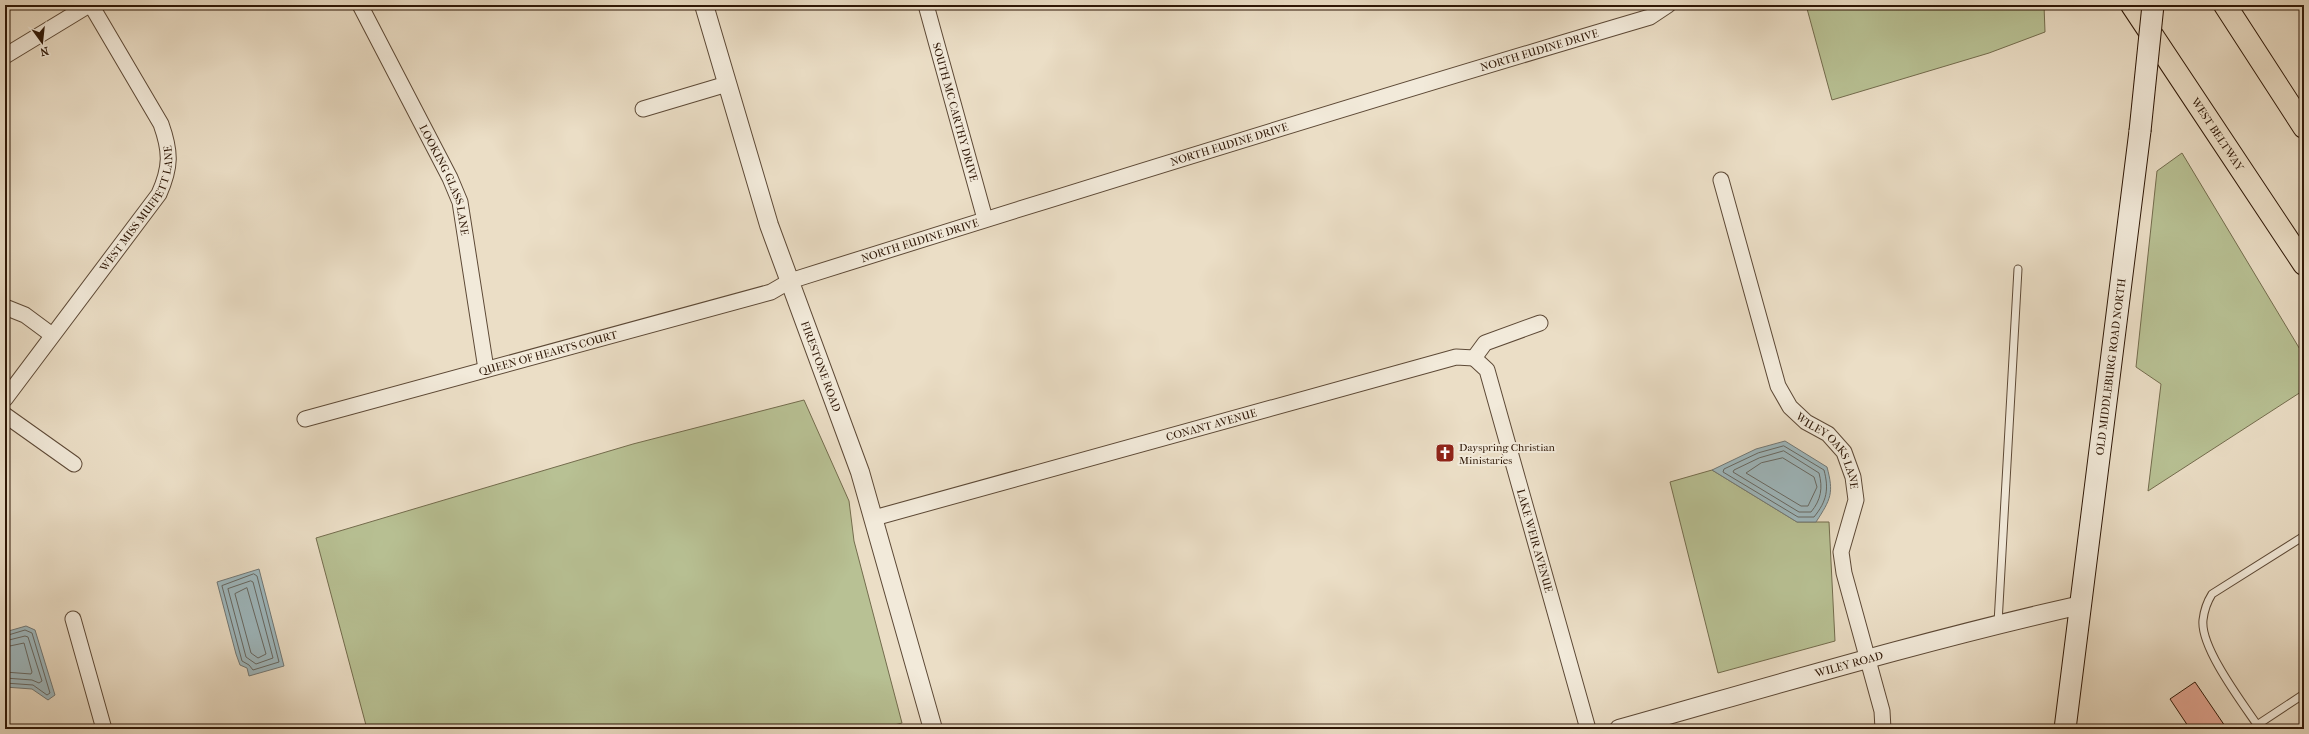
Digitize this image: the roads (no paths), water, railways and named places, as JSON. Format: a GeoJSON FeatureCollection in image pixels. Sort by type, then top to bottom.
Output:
{"type":"FeatureCollection","features":[{"type":"Feature","properties":{"kind":"highway","name":"WEST BELTWAY"},"geometry":{"type":"LineString","coordinates":[[2132,5],[2304,264]]}},
{"type":"Feature","properties":{"kind":"highway"},"geometry":{"type":"LineString","coordinates":[[2225,5],[2304,127]]}},
{"type":"Feature","properties":{"kind":"main road","name":"OLD MIDDLEBURG ROAD NORTH"},"geometry":{"type":"LineString","coordinates":[[2065,729],[2140,131],[2153,5]]}},
{"type":"Feature","properties":{"kind":"street"},"geometry":{"type":"LineString","coordinates":[[5,56],[90,5]]}},
{"type":"Feature","properties":{"kind":"street","name":"WEST MISS MUFFETT LANE"},"geometry":{"type":"LineString","coordinates":[[5,399],[159,194],[170,162],[167,142],[161,124],[90,5]]}},
{"type":"Feature","properties":{"kind":"street","name":"LOOKING GLASS LANE"},"geometry":{"type":"LineString","coordinates":[[360,5],[450,178],[460,202],[486,369]]}},
{"type":"Feature","properties":{"kind":"street","name":"FIRESTONE ROAD"},"geometry":{"type":"LineString","coordinates":[[704,5],[769,225],[860,472],[933,729]]}},
{"type":"Feature","properties":{"kind":"street","name":"NORTH EUDINE DRIVE"},"geometry":{"type":"LineString","coordinates":[[790,281],[1292,123],[1650,17],[1668,5]]}},
{"type":"Feature","properties":{"kind":"street","name":"SOUTH MC CARTHY DRIVE"},"geometry":{"type":"LineString","coordinates":[[929,6],[985,219]]}},
{"type":"Feature","properties":{"kind":"street"},"geometry":{"type":"LineString","coordinates":[[643,109],[727,84]]}},
{"type":"Feature","properties":{"kind":"street","name":"WILEY OAKS LANE"},"geometry":{"type":"LineString","coordinates":[[1721,180],[1778,386],[1790,407],[1806,422],[1828,434],[1844,452],[1853,477],[1856,500],[1841,552],[1844,573],[1882,711],[1882,729]]}},
{"type":"Feature","properties":{"kind":"street","name":"QUEEN OF HEARTS COURT"},"geometry":{"type":"LineString","coordinates":[[305,419],[772,292],[790,281]]}},
{"type":"Feature","properties":{"kind":"street"},"geometry":{"type":"LineString","coordinates":[[5,307],[25,315],[52,335]]}},
{"type":"Feature","properties":{"kind":"street"},"geometry":{"type":"LineString","coordinates":[[1474,358],[1485,343],[1540,323]]}},
{"type":"Feature","properties":{"kind":"street","name":"CONANT AVENUE"},"geometry":{"type":"LineString","coordinates":[[874,518],[1456,357],[1474,358]]}},
{"type":"Feature","properties":{"kind":"street","name":"LAKE WEIR AVENUE"},"geometry":{"type":"LineString","coordinates":[[1474,358],[1487,370],[1588,729]]}},
{"type":"Feature","properties":{"kind":"street"},"geometry":{"type":"LineString","coordinates":[[5,415],[74,464]]}},
{"type":"Feature","properties":{"kind":"street","name":"WILEY ROAD"},"geometry":{"type":"LineString","coordinates":[[1619,729],[1868,658],[1998,624],[2081,605]]}},
{"type":"Feature","properties":{"kind":"street"},"geometry":{"type":"LineString","coordinates":[[73,619],[104,729]]}},
{"type":"Feature","properties":{"kind":"lane"},"geometry":{"type":"LineString","coordinates":[[1998,624],[2018,269]]}},
{"type":"Feature","properties":{"kind":"lane"},"geometry":{"type":"LineString","coordinates":[[2304,536],[2212,594],[2206,604],[2203,621],[2205,637],[2216,662],[2258,727],[2304,694]]}},
{"type":"Feature","properties":{"kind":"water"},"geometry":{"type":"Polygon","coordinates":[[[1785,441],[1827,467],[1831,490],[1830,496],[1816,522],[1797,522],[1712,470],[1756,449],[1785,441]]]}},
{"type":"Feature","properties":{"kind":"water"},"geometry":{"type":"Polygon","coordinates":[[[259,569],[284,666],[249,676],[247,668],[240,665],[236,654],[217,582],[259,569]]]}},
{"type":"Feature","properties":{"kind":"water"},"geometry":{"type":"Polygon","coordinates":[[[26,626],[35,630],[55,695],[48,700],[32,689],[5,687],[5,632],[26,626]]]}},
{"type":"Feature","properties":{"kind":"place","name":"Dayspring Christian Ministaries"},"geometry":{"type":"Point","coordinates":[1445,453]}}]}
